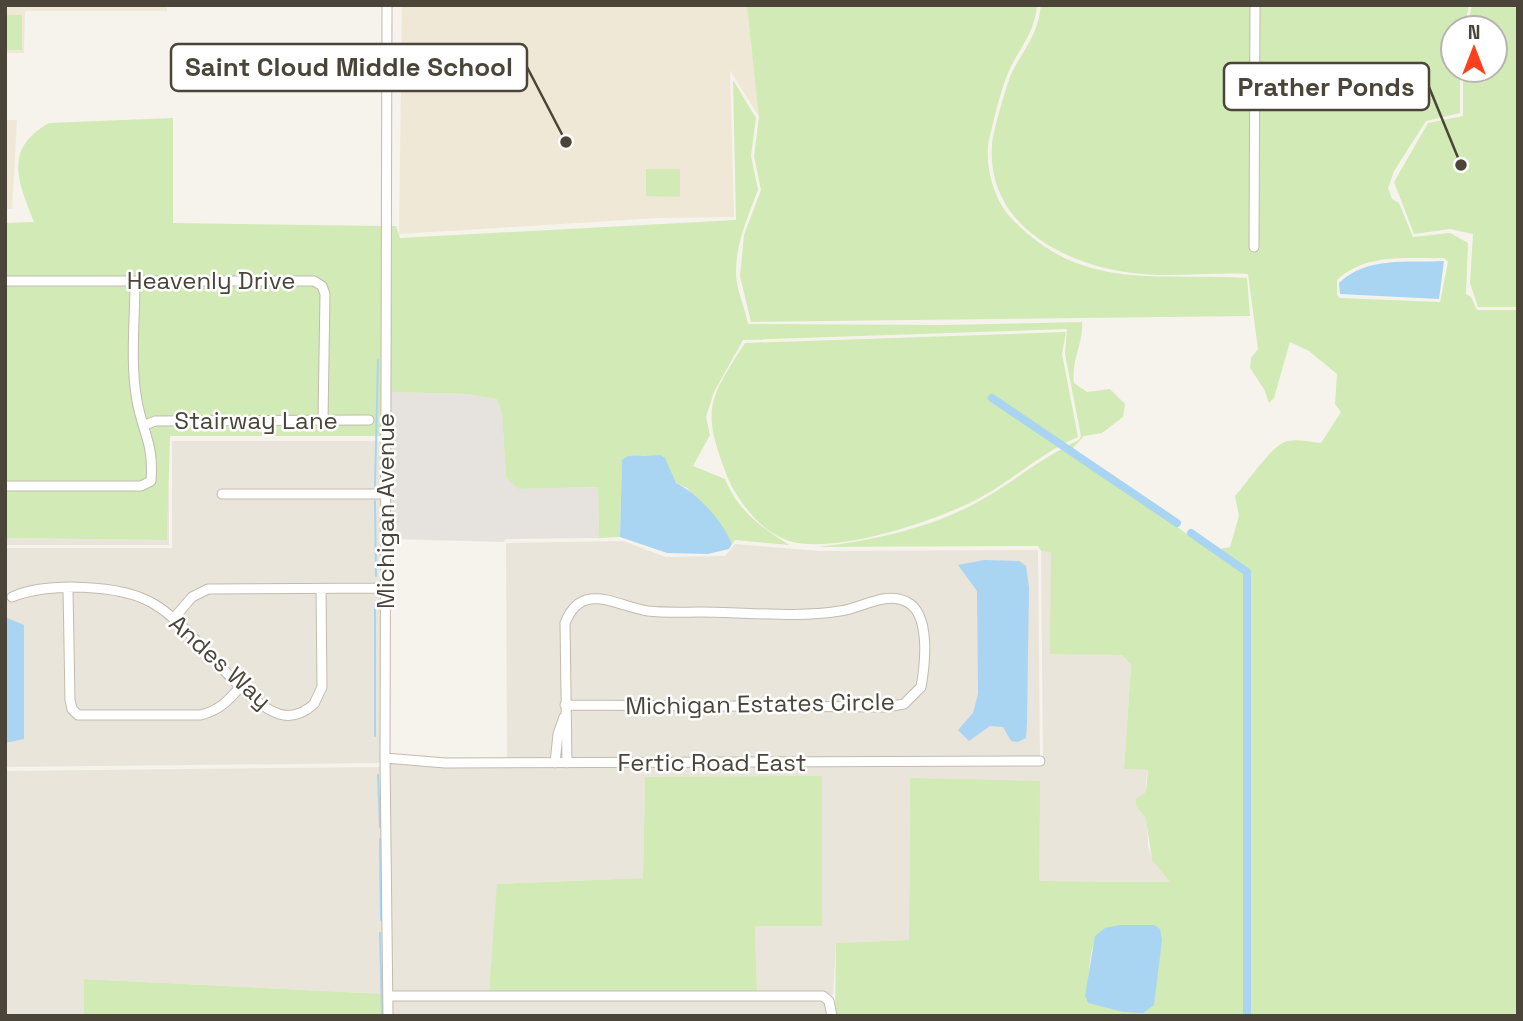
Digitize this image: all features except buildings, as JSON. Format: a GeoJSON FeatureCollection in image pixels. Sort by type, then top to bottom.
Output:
{"type":"FeatureCollection","features":[{"type":"Feature","properties":{"kind":"street","name":"Michigan Avenue"},"geometry":{"type":"LineString","coordinates":[[387,5],[385,758],[388,1016]]}},
{"type":"Feature","properties":{"kind":"street"},"geometry":{"type":"LineString","coordinates":[[1254,247],[1255,5]]}},
{"type":"Feature","properties":{"kind":"street","name":"Heavenly Drive"},"geometry":{"type":"LineString","coordinates":[[5,281],[314,281],[322,286],[325,293],[323,420]]}},
{"type":"Feature","properties":{"kind":"street"},"geometry":{"type":"LineString","coordinates":[[5,486],[148,484],[151,481],[152,446],[137,402],[135,377],[135,281]]}},
{"type":"Feature","properties":{"kind":"street","name":"Stairway Lane"},"geometry":{"type":"LineString","coordinates":[[145,425],[155,421],[369,420]]}},
{"type":"Feature","properties":{"kind":"street"},"geometry":{"type":"LineString","coordinates":[[222,494],[387,494]]}},
{"type":"Feature","properties":{"kind":"street"},"geometry":{"type":"LineString","coordinates":[[174,618],[192,597],[208,589],[386,588]]}},
{"type":"Feature","properties":{"kind":"street","name":"Andes Way"},"geometry":{"type":"LineString","coordinates":[[12,597],[29,589],[128,593],[152,603],[174,618],[254,699],[279,713],[296,715],[314,704],[322,687],[321,589]]}},
{"type":"Feature","properties":{"kind":"street"},"geometry":{"type":"LineString","coordinates":[[68,589],[69,700],[78,715],[200,715],[219,707],[242,686]]}},
{"type":"Feature","properties":{"kind":"street","name":"Michigan Estates Circle"},"geometry":{"type":"LineString","coordinates":[[565,710],[886,707],[904,704],[921,687],[923,627],[918,613],[909,603],[895,598],[837,612],[652,612],[610,600],[587,600],[570,611],[565,623],[565,710],[567,763]]}},
{"type":"Feature","properties":{"kind":"street","name":"Michigan Estates Circle"},"geometry":{"type":"LineString","coordinates":[[555,763],[558,734],[565,710]]}},
{"type":"Feature","properties":{"kind":"street","name":"Fertic Road East"},"geometry":{"type":"LineString","coordinates":[[385,758],[445,763],[1040,761]]}},
{"type":"Feature","properties":{"kind":"street"},"geometry":{"type":"LineString","coordinates":[[388,996],[823,996],[829,1001],[832,1016]]}},
{"type":"Feature","properties":{"kind":"shaded area"},"geometry":{"type":"Polygon","coordinates":[[[5,5],[167,5],[167,11],[25,11],[24,53],[5,53],[5,5]]]}},
{"type":"Feature","properties":{"kind":"shaded area"},"geometry":{"type":"Polygon","coordinates":[[[402,5],[821,5],[824,222],[730,70],[734,217],[658,218],[399,234],[402,5]]]}},
{"type":"Feature","properties":{"kind":"shaded area"},"geometry":{"type":"Polygon","coordinates":[[[5,120],[17,120],[12,209],[5,209],[5,120]]]}},
{"type":"Feature","properties":{"kind":"shaded area"},"geometry":{"type":"Polygon","coordinates":[[[390,392],[466,394],[497,399],[502,414],[506,478],[520,489],[598,487],[599,538],[506,539],[503,542],[390,539],[390,392]]]}},
{"type":"Feature","properties":{"kind":"shaded area"},"geometry":{"type":"Polygon","coordinates":[[[172,441],[387,441],[385,763],[5,767],[5,548],[172,548],[172,441]]]}},
{"type":"Feature","properties":{"kind":"shaded area"},"geometry":{"type":"Polygon","coordinates":[[[169,473],[169,545],[5,545],[5,538],[167,540],[169,473]]]}},
{"type":"Feature","properties":{"kind":"shaded area"},"geometry":{"type":"Polygon","coordinates":[[[623,541],[666,557],[725,556],[735,544],[820,551],[1038,550],[1040,761],[507,762],[506,543],[623,541]]]}},
{"type":"Feature","properties":{"kind":"shaded area"},"geometry":{"type":"Polygon","coordinates":[[[1041,551],[1051,553],[1051,653],[1122,655],[1131,665],[1124,769],[1148,770],[1148,845],[1152,860],[1170,882],[1039,881],[910,778],[909,940],[836,943],[833,995],[757,993],[755,926],[822,926],[645,777],[643,878],[498,884],[489,992],[392,992],[389,757],[504,758],[507,765],[1040,764],[1043,761],[1041,551]]]}},
{"type":"Feature","properties":{"kind":"shaded area"},"geometry":{"type":"Polygon","coordinates":[[[381,767],[385,994],[84,979],[84,1016],[5,1016],[5,771],[381,767]]]}},
{"type":"Feature","properties":{"kind":"shaded area"},"geometry":{"type":"Polygon","coordinates":[[[388,996],[823,996],[832,1016],[388,1016],[388,996]]]}},
{"type":"Feature","properties":{"kind":"green space"},"geometry":{"type":"Polygon","coordinates":[[[747,5],[1037,5],[1030,32],[1005,80],[989,140],[989,171],[1000,203],[1012,219],[1039,243],[1066,259],[1094,269],[1151,276],[1247,278],[1250,316],[751,322],[740,276],[744,235],[761,190],[754,156],[759,117],[747,5]]]}},
{"type":"Feature","properties":{"kind":"green space"},"geometry":{"type":"Polygon","coordinates":[[[1041,5],[1469,5],[1467,14],[1439,14],[1439,84],[1460,84],[1460,113],[1426,121],[1394,171],[1388,188],[1392,199],[1399,203],[1413,237],[1450,233],[1468,243],[1466,294],[1471,297],[1477,310],[1518,310],[1518,1016],[835,1016],[836,943],[909,940],[910,778],[1040,781],[1039,881],[1170,882],[1152,860],[1146,818],[1136,806],[1136,799],[1146,792],[1148,770],[1124,769],[1131,665],[1122,655],[1050,654],[1051,553],[1041,551],[1038,546],[818,547],[861,541],[944,518],[983,499],[1079,440],[1081,436],[1065,354],[1067,329],[743,340],[714,392],[706,417],[710,435],[693,466],[725,479],[751,517],[789,545],[735,540],[732,544],[687,488],[676,483],[659,455],[643,455],[622,460],[620,537],[599,538],[598,487],[519,489],[506,478],[502,414],[497,399],[466,394],[390,392],[392,226],[396,226],[400,238],[736,220],[733,80],[756,118],[751,156],[758,190],[743,231],[736,264],[737,281],[748,324],[944,325],[1082,322],[1074,366],[1074,383],[1087,392],[1110,389],[1125,404],[1123,417],[1102,433],[1084,436],[1070,451],[1211,551],[1230,547],[1239,516],[1235,496],[1261,464],[1282,443],[1300,440],[1321,443],[1341,412],[1335,404],[1337,374],[1309,351],[1290,342],[1274,398],[1269,403],[1264,389],[1250,368],[1251,358],[1258,349],[1248,274],[1155,275],[1115,270],[1087,263],[1061,252],[1038,238],[1018,220],[1003,199],[994,173],[992,144],[1012,72],[1034,33],[1041,5]],[[1444,258],[1374,261],[1348,271],[1337,280],[1337,295],[1340,298],[1440,302],[1448,262],[1444,258]],[[1105,928],[1094,942],[1085,997],[1088,1003],[1103,1006],[1154,1005],[1156,977],[1105,928]]]}},
{"type":"Feature","properties":{"kind":"green space"},"geometry":{"type":"Polygon","coordinates":[[[1472,5],[1518,5],[1518,307],[1478,307],[1470,283],[1473,234],[1450,229],[1414,234],[1394,182],[1428,123],[1463,116],[1463,84],[1509,84],[1509,14],[1470,14],[1472,5]]]}},
{"type":"Feature","properties":{"kind":"green space"},"geometry":{"type":"Polygon","coordinates":[[[5,15],[22,15],[22,50],[5,50],[5,15]]]}},
{"type":"Feature","properties":{"kind":"green space"},"geometry":{"type":"Polygon","coordinates":[[[173,118],[173,223],[383,226],[383,436],[170,436],[167,540],[5,538],[5,223],[34,222],[20,180],[20,155],[34,133],[49,123],[173,118]]]}},
{"type":"Feature","properties":{"kind":"green space"},"geometry":{"type":"Polygon","coordinates":[[[646,169],[680,169],[680,197],[646,196],[646,169]]]}},
{"type":"Feature","properties":{"kind":"green space"},"geometry":{"type":"Polygon","coordinates":[[[1066,332],[1062,354],[1078,437],[1053,450],[983,496],[942,515],[863,539],[837,543],[793,542],[772,532],[753,516],[727,476],[714,436],[712,407],[723,379],[745,343],[1066,332]]]}},
{"type":"Feature","properties":{"kind":"green space"},"geometry":{"type":"Polygon","coordinates":[[[822,776],[822,926],[755,926],[757,993],[489,992],[497,884],[643,878],[645,777],[822,776]]]}},
{"type":"Feature","properties":{"kind":"green space"},"geometry":{"type":"Polygon","coordinates":[[[84,979],[385,994],[385,1016],[84,1016],[84,979]]]}},
{"type":"Feature","properties":{"kind":"water"},"geometry":{"type":"Polygon","coordinates":[[[1444,261],[1439,299],[1340,294],[1339,283],[1362,268],[1388,263],[1444,261]]]}},
{"type":"Feature","properties":{"kind":"water"},"geometry":{"type":"Polygon","coordinates":[[[660,455],[665,458],[676,483],[693,494],[716,517],[732,544],[729,549],[708,554],[667,553],[620,537],[622,460],[628,456],[660,455]]]}},
{"type":"Feature","properties":{"kind":"water"},"geometry":{"type":"Polygon","coordinates":[[[984,560],[1019,561],[1026,566],[1029,587],[1027,723],[1026,738],[1018,742],[1011,741],[1003,727],[990,726],[969,741],[958,730],[973,713],[978,694],[977,591],[958,565],[984,560]]]}},
{"type":"Feature","properties":{"kind":"water"},"geometry":{"type":"Polygon","coordinates":[[[5,617],[24,625],[24,739],[5,743],[5,617]]]}},
{"type":"Feature","properties":{"kind":"water"},"geometry":{"type":"Polygon","coordinates":[[[1154,925],[1160,929],[1162,940],[1154,1005],[1143,1013],[1124,1012],[1088,1003],[1085,996],[1095,936],[1105,928],[1154,925]]]}},
{"type":"Feature","properties":{"kind":"waterway"},"geometry":{"type":"LineString","coordinates":[[375,486],[378,360]]}},
{"type":"Feature","properties":{"kind":"waterway"},"geometry":{"type":"LineString","coordinates":[[992,398],[1177,523]]}},
{"type":"Feature","properties":{"kind":"waterway"},"geometry":{"type":"LineString","coordinates":[[375,501],[376,576]]}},
{"type":"Feature","properties":{"kind":"waterway"},"geometry":{"type":"LineString","coordinates":[[1191,533],[1247,572],[1247,1016]]}},
{"type":"Feature","properties":{"kind":"waterway"},"geometry":{"type":"LineString","coordinates":[[375,603],[375,736]]}},
{"type":"Feature","properties":{"kind":"waterway"},"geometry":{"type":"LineString","coordinates":[[378,775],[380,827]]}},
{"type":"Feature","properties":{"kind":"waterway"},"geometry":{"type":"LineString","coordinates":[[380,839],[381,920]]}},
{"type":"Feature","properties":{"kind":"waterway"},"geometry":{"type":"LineString","coordinates":[[380,933],[382,1016]]}},
{"type":"Feature","properties":{"kind":"place","name":"Saint Cloud Middle School"},"geometry":{"type":"Point","coordinates":[566,142]}},
{"type":"Feature","properties":{"kind":"place","name":"Prather Ponds"},"geometry":{"type":"Point","coordinates":[1461,165]}}]}
